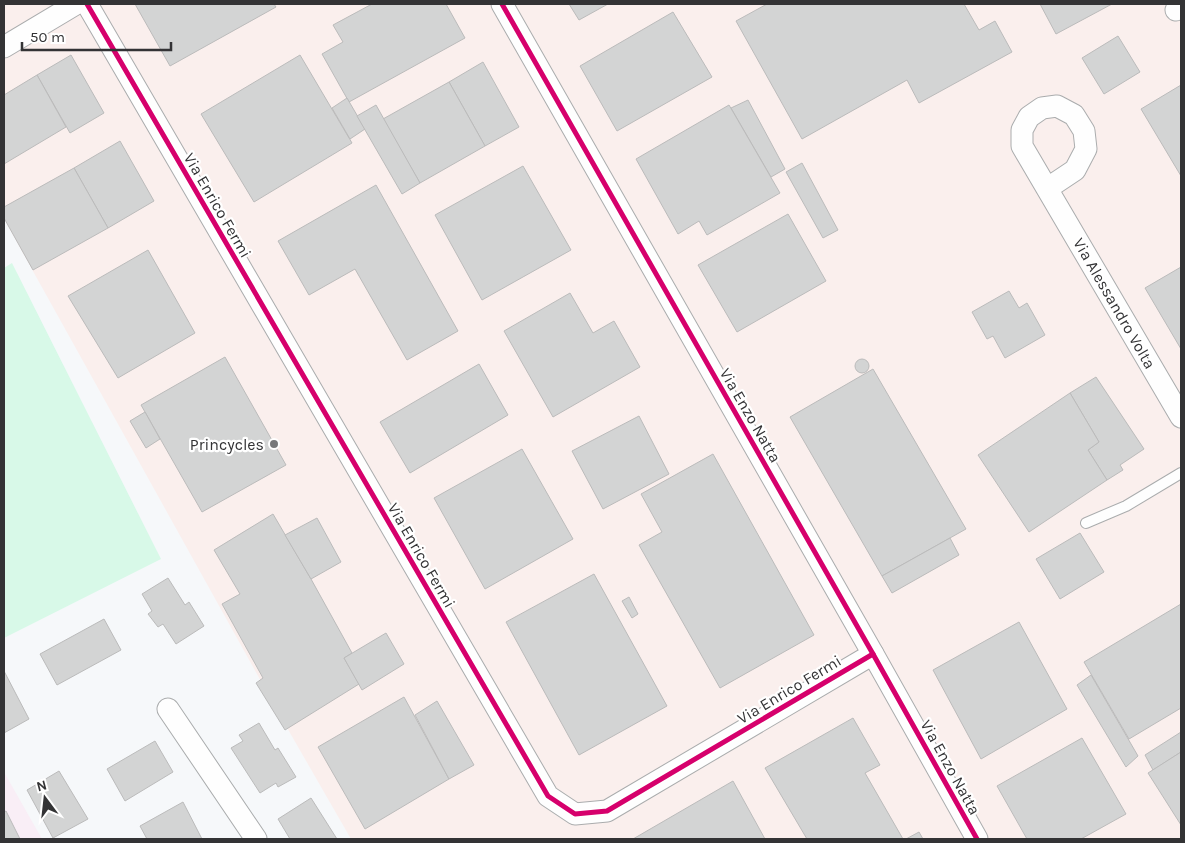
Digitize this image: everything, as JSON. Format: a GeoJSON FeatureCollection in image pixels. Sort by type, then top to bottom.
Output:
{"type":"FeatureCollection","features":[{"type":"Feature","properties":{"kind":"street"},"geometry":{"type":"LineString","coordinates":[[4,47],[76,4]]}},
{"type":"Feature","properties":{"kind":"street","name":"Via Enrico Fermi"},"geometry":{"type":"LineString","coordinates":[[87,4],[548,796],[574,814],[606,811],[873,654]]}},
{"type":"Feature","properties":{"kind":"street","name":"Via Enzo Natta"},"geometry":{"type":"LineString","coordinates":[[502,4],[977,839]]}},
{"type":"Feature","properties":{"kind":"street","name":"Via Alessandro Volta"},"geometry":{"type":"LineString","coordinates":[[1048,188],[1181,417]]}},
{"type":"Feature","properties":{"kind":"street"},"geometry":{"type":"LineString","coordinates":[[168,709],[256,839]]}},
{"type":"Feature","properties":{"kind":"lane"},"geometry":{"type":"LineString","coordinates":[[1086,524],[1126,506],[1181,473]]}},
{"type":"Feature","properties":{"kind":"shaded area"},"geometry":{"type":"Polygon","coordinates":[[[4,4],[1181,4],[1181,839],[351,839],[282,719],[4,219],[4,4]]]}},
{"type":"Feature","properties":{"kind":"shaded area"},"geometry":{"type":"Polygon","coordinates":[[[4,772],[42,839],[4,839],[4,772]]]}},
{"type":"Feature","properties":{"kind":"green space"},"geometry":{"type":"Polygon","coordinates":[[[12,263],[161,559],[4,638],[4,268],[12,263]]]}},
{"type":"Feature","properties":{"kind":"building"},"geometry":{"type":"Polygon","coordinates":[[[135,4],[274,4],[276,7],[170,66],[135,4]]]}},
{"type":"Feature","properties":{"kind":"building"},"geometry":{"type":"Polygon","coordinates":[[[372,4],[446,4],[465,38],[349,102],[322,54],[343,42],[333,25],[372,4]]]}},
{"type":"Feature","properties":{"kind":"building"},"geometry":{"type":"Polygon","coordinates":[[[569,4],[608,4],[579,20],[569,4]]]}},
{"type":"Feature","properties":{"kind":"building"},"geometry":{"type":"Polygon","coordinates":[[[767,4],[964,4],[979,30],[995,21],[1012,52],[919,103],[907,80],[802,139],[736,21],[767,4]]]}},
{"type":"Feature","properties":{"kind":"building"},"geometry":{"type":"Polygon","coordinates":[[[1040,4],[1112,4],[1056,34],[1040,4]]]}},
{"type":"Feature","properties":{"kind":"building"},"geometry":{"type":"Polygon","coordinates":[[[673,12],[712,77],[617,131],[580,66],[673,12]]]}},
{"type":"Feature","properties":{"kind":"building"},"geometry":{"type":"Polygon","coordinates":[[[1118,36],[1140,72],[1104,94],[1082,58],[1118,36]]]}},
{"type":"Feature","properties":{"kind":"building"},"geometry":{"type":"Polygon","coordinates":[[[71,55],[104,113],[70,133],[37,75],[71,55]]]}},
{"type":"Feature","properties":{"kind":"building"},"geometry":{"type":"Polygon","coordinates":[[[300,55],[352,143],[254,202],[201,114],[300,55]]]}},
{"type":"Feature","properties":{"kind":"building"},"geometry":{"type":"Polygon","coordinates":[[[483,62],[519,127],[485,146],[449,82],[483,62]]]}},
{"type":"Feature","properties":{"kind":"building"},"geometry":{"type":"Polygon","coordinates":[[[37,75],[66,127],[4,164],[4,95],[37,75]]]}},
{"type":"Feature","properties":{"kind":"building"},"geometry":{"type":"Polygon","coordinates":[[[449,82],[485,146],[420,183],[383,119],[449,82]]]}},
{"type":"Feature","properties":{"kind":"building"},"geometry":{"type":"Polygon","coordinates":[[[1181,85],[1181,176],[1141,109],[1181,85]]]}},
{"type":"Feature","properties":{"kind":"building"},"geometry":{"type":"Polygon","coordinates":[[[347,98],[365,129],[350,139],[332,108],[347,98]]]}},
{"type":"Feature","properties":{"kind":"building"},"geometry":{"type":"Polygon","coordinates":[[[748,100],[785,169],[771,177],[731,108],[748,100]]]}},
{"type":"Feature","properties":{"kind":"building"},"geometry":{"type":"Polygon","coordinates":[[[376,105],[420,183],[402,194],[357,116],[376,105]]]}},
{"type":"Feature","properties":{"kind":"building"},"geometry":{"type":"Polygon","coordinates":[[[729,105],[780,193],[707,235],[699,221],[678,234],[636,159],[729,105]]]}},
{"type":"Feature","properties":{"kind":"building"},"geometry":{"type":"Polygon","coordinates":[[[120,141],[154,201],[108,228],[74,168],[120,141]]]}},
{"type":"Feature","properties":{"kind":"building"},"geometry":{"type":"Polygon","coordinates":[[[802,163],[838,230],[823,238],[786,172],[802,163]]]}},
{"type":"Feature","properties":{"kind":"building"},"geometry":{"type":"Polygon","coordinates":[[[523,166],[571,250],[482,300],[435,215],[523,166]]]}},
{"type":"Feature","properties":{"kind":"building"},"geometry":{"type":"Polygon","coordinates":[[[74,168],[108,228],[33,270],[4,218],[4,207],[74,168]]]}},
{"type":"Feature","properties":{"kind":"building"},"geometry":{"type":"Polygon","coordinates":[[[376,185],[458,331],[407,360],[355,269],[309,295],[278,241],[376,185]]]}},
{"type":"Feature","properties":{"kind":"building"},"geometry":{"type":"Polygon","coordinates":[[[788,214],[826,281],[737,332],[698,265],[788,214]]]}},
{"type":"Feature","properties":{"kind":"building"},"geometry":{"type":"Polygon","coordinates":[[[148,250],[195,333],[118,378],[68,296],[148,250]]]}},
{"type":"Feature","properties":{"kind":"building"},"geometry":{"type":"Polygon","coordinates":[[[1181,267],[1181,349],[1145,288],[1181,267]]]}},
{"type":"Feature","properties":{"kind":"building"},"geometry":{"type":"Polygon","coordinates":[[[1009,291],[1019,308],[1027,303],[1045,335],[1005,358],[993,336],[987,339],[972,312],[1009,291]]]}},
{"type":"Feature","properties":{"kind":"building"},"geometry":{"type":"Polygon","coordinates":[[[570,293],[593,333],[614,321],[640,367],[553,417],[504,331],[570,293]]]}},
{"type":"Feature","properties":{"kind":"building"},"geometry":{"type":"Polygon","coordinates":[[[225,357],[286,465],[202,512],[141,405],[225,357]]]}},
{"type":"Feature","properties":{"kind":"building"},"geometry":{"type":"Polygon","coordinates":[[[862,359],[867,361],[869,366],[867,371],[862,373],[857,371],[855,366],[857,361],[862,359]]]}},
{"type":"Feature","properties":{"kind":"building"},"geometry":{"type":"Polygon","coordinates":[[[479,364],[508,415],[410,473],[380,422],[479,364]]]}},
{"type":"Feature","properties":{"kind":"building"},"geometry":{"type":"Polygon","coordinates":[[[873,369],[966,529],[882,576],[790,417],[873,369]]]}},
{"type":"Feature","properties":{"kind":"building"},"geometry":{"type":"Polygon","coordinates":[[[1096,377],[1144,449],[1120,465],[1123,470],[1107,480],[1088,450],[1099,442],[1070,393],[1096,377]]]}},
{"type":"Feature","properties":{"kind":"building"},"geometry":{"type":"Polygon","coordinates":[[[1070,393],[1099,442],[1088,450],[1107,480],[1029,532],[978,455],[1070,393]]]}},
{"type":"Feature","properties":{"kind":"building"},"geometry":{"type":"Polygon","coordinates":[[[145,412],[160,439],[146,448],[130,421],[145,412]]]}},
{"type":"Feature","properties":{"kind":"building"},"geometry":{"type":"Polygon","coordinates":[[[639,416],[669,474],[603,509],[572,451],[639,416]]]}},
{"type":"Feature","properties":{"kind":"building"},"geometry":{"type":"Polygon","coordinates":[[[522,449],[573,539],[485,589],[434,498],[522,449]]]}},
{"type":"Feature","properties":{"kind":"building"},"geometry":{"type":"Polygon","coordinates":[[[713,454],[814,635],[720,688],[639,545],[662,532],[641,494],[713,454]]]}},
{"type":"Feature","properties":{"kind":"building"},"geometry":{"type":"Polygon","coordinates":[[[273,514],[352,653],[344,658],[359,684],[285,730],[256,683],[263,678],[222,604],[240,594],[214,550],[273,514]]]}},
{"type":"Feature","properties":{"kind":"building"},"geometry":{"type":"Polygon","coordinates":[[[317,518],[341,562],[311,579],[285,535],[317,518]]]}},
{"type":"Feature","properties":{"kind":"building"},"geometry":{"type":"Polygon","coordinates":[[[1080,533],[1104,572],[1060,599],[1036,559],[1080,533]]]}},
{"type":"Feature","properties":{"kind":"building"},"geometry":{"type":"Polygon","coordinates":[[[950,538],[959,555],[892,593],[882,576],[950,538]]]}},
{"type":"Feature","properties":{"kind":"building"},"geometry":{"type":"Polygon","coordinates":[[[594,574],[667,706],[579,755],[506,622],[594,574]]]}},
{"type":"Feature","properties":{"kind":"building"},"geometry":{"type":"Polygon","coordinates":[[[168,578],[185,605],[189,602],[204,626],[176,644],[163,624],[158,627],[148,614],[152,611],[142,594],[168,578]]]}},
{"type":"Feature","properties":{"kind":"building"},"geometry":{"type":"Polygon","coordinates":[[[629,597],[638,614],[632,618],[622,601],[629,597]]]}},
{"type":"Feature","properties":{"kind":"building"},"geometry":{"type":"Polygon","coordinates":[[[1181,604],[1181,708],[1129,739],[1084,662],[1181,604]]]}},
{"type":"Feature","properties":{"kind":"building"},"geometry":{"type":"Polygon","coordinates":[[[104,619],[121,650],[57,685],[40,654],[104,619]]]}},
{"type":"Feature","properties":{"kind":"building"},"geometry":{"type":"Polygon","coordinates":[[[1019,622],[1067,709],[981,759],[933,670],[1019,622]]]}},
{"type":"Feature","properties":{"kind":"building"},"geometry":{"type":"Polygon","coordinates":[[[386,633],[404,664],[362,690],[344,658],[386,633]]]}},
{"type":"Feature","properties":{"kind":"building"},"geometry":{"type":"Polygon","coordinates":[[[4,671],[29,719],[4,733],[4,671]]]}},
{"type":"Feature","properties":{"kind":"building"},"geometry":{"type":"Polygon","coordinates":[[[1091,675],[1138,756],[1126,767],[1077,685],[1091,675]]]}},
{"type":"Feature","properties":{"kind":"building"},"geometry":{"type":"Polygon","coordinates":[[[404,697],[449,779],[365,829],[318,747],[404,697]]]}},
{"type":"Feature","properties":{"kind":"building"},"geometry":{"type":"Polygon","coordinates":[[[437,701],[474,765],[449,779],[415,715],[437,701]]]}},
{"type":"Feature","properties":{"kind":"building"},"geometry":{"type":"Polygon","coordinates":[[[853,718],[880,765],[865,773],[903,839],[807,839],[765,768],[853,718]]]}},
{"type":"Feature","properties":{"kind":"building"},"geometry":{"type":"Polygon","coordinates":[[[259,723],[275,750],[278,748],[296,777],[278,787],[276,783],[260,793],[231,748],[243,741],[239,735],[259,723]]]}},
{"type":"Feature","properties":{"kind":"building"},"geometry":{"type":"Polygon","coordinates":[[[1181,732],[1181,752],[1153,770],[1145,755],[1181,732]]]}},
{"type":"Feature","properties":{"kind":"building"},"geometry":{"type":"Polygon","coordinates":[[[1082,738],[1126,814],[1081,839],[1027,839],[997,786],[1082,738]]]}},
{"type":"Feature","properties":{"kind":"building"},"geometry":{"type":"Polygon","coordinates":[[[155,741],[173,772],[125,801],[107,769],[155,741]]]}},
{"type":"Feature","properties":{"kind":"building"},"geometry":{"type":"Polygon","coordinates":[[[1181,752],[1181,825],[1148,773],[1181,752]]]}},
{"type":"Feature","properties":{"kind":"building"},"geometry":{"type":"Polygon","coordinates":[[[59,771],[88,819],[53,838],[27,790],[59,771]]]}},
{"type":"Feature","properties":{"kind":"building"},"geometry":{"type":"Polygon","coordinates":[[[733,781],[765,839],[633,839],[733,781]]]}},
{"type":"Feature","properties":{"kind":"building"},"geometry":{"type":"Polygon","coordinates":[[[311,798],[337,839],[290,839],[278,819],[311,798]]]}},
{"type":"Feature","properties":{"kind":"building"},"geometry":{"type":"Polygon","coordinates":[[[183,802],[202,839],[147,839],[140,826],[183,802]]]}},
{"type":"Feature","properties":{"kind":"building"},"geometry":{"type":"Polygon","coordinates":[[[6,811],[20,839],[4,839],[4,812],[6,811]]]}},
{"type":"Feature","properties":{"kind":"building"},"geometry":{"type":"Polygon","coordinates":[[[919,832],[923,839],[906,839],[919,832]]]}},
{"type":"Feature","properties":{"kind":"cycle path"},"geometry":{"type":"LineString","coordinates":[[87,4],[548,796],[575,814],[607,811],[873,654]]}},
{"type":"Feature","properties":{"kind":"cycle path"},"geometry":{"type":"LineString","coordinates":[[502,4],[977,839]]}},
{"type":"Feature","properties":{"kind":"place","name":"Princycles"},"geometry":{"type":"Point","coordinates":[274,444]}}]}
